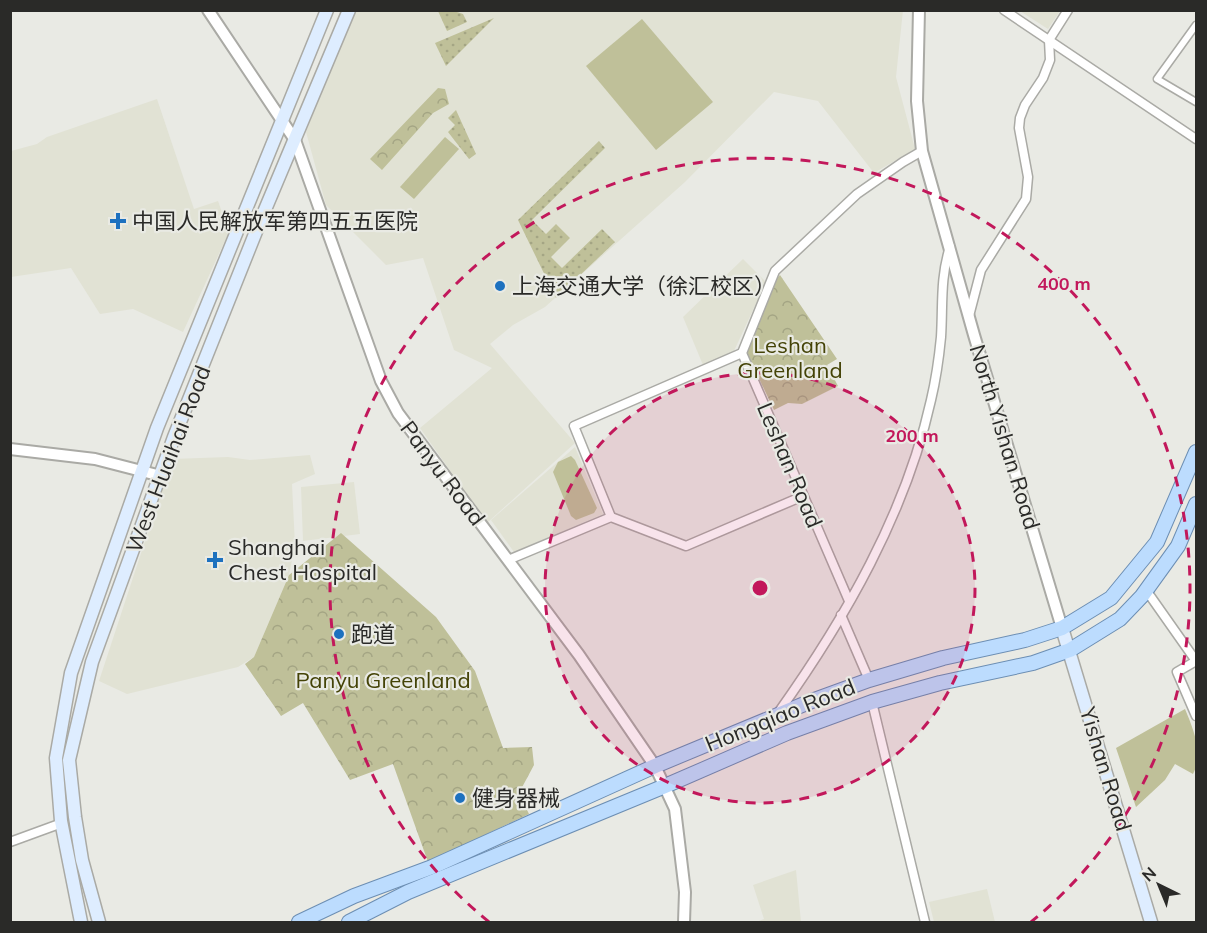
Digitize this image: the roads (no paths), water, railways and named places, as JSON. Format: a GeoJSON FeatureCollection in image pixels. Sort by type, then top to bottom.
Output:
{"type":"FeatureCollection","features":[{"type":"Feature","properties":{"kind":"main road","name":"West Huaihai Road"},"geometry":{"type":"LineString","coordinates":[[81,922],[62,823],[56,758],[71,673],[157,428],[327,10]]}},
{"type":"Feature","properties":{"kind":"main road","name":"West Huaihai Road"},"geometry":{"type":"LineString","coordinates":[[99,922],[82,860],[69,760],[92,662],[195,384],[349,10]]}},
{"type":"Feature","properties":{"kind":"main road","name":"Hongqiao Road"},"geometry":{"type":"LineString","coordinates":[[298,922],[354,896],[432,867],[655,766],[869,680],[943,658],[1025,640],[1062,628],[1111,598],[1157,542],[1197,452]]}},
{"type":"Feature","properties":{"kind":"main road","name":"Hongqiao Road"},"geometry":{"type":"LineString","coordinates":[[349,922],[408,892],[787,733],[872,702],[940,683],[1033,663],[1070,650],[1120,619],[1146,590],[1178,546],[1197,504]]}},
{"type":"Feature","properties":{"kind":"main road","name":"Yishan Road"},"geometry":{"type":"LineString","coordinates":[[1062,628],[1151,922]]}},
{"type":"Feature","properties":{"kind":"street","name":"Panyu Road"},"geometry":{"type":"LineString","coordinates":[[208,10],[295,140],[381,381],[398,413],[579,655],[655,766],[675,809],[685,892],[684,922]]}},
{"type":"Feature","properties":{"kind":"street","name":"North Yishan Road"},"geometry":{"type":"LineString","coordinates":[[919,10],[917,101],[922,151],[1062,628]]}},
{"type":"Feature","properties":{"kind":"street"},"geometry":{"type":"LineString","coordinates":[[1004,10],[1197,139]]}},
{"type":"Feature","properties":{"kind":"street"},"geometry":{"type":"LineString","coordinates":[[969,316],[981,270],[1026,199],[1028,177],[1019,128],[1020,118],[1025,105],[1043,78],[1050,60],[1049,40],[1068,10]]}},
{"type":"Feature","properties":{"kind":"street"},"geometry":{"type":"LineString","coordinates":[[1197,25],[1157,79],[1197,102]]}},
{"type":"Feature","properties":{"kind":"street"},"geometry":{"type":"LineString","coordinates":[[611,517],[574,426],[742,353],[775,271],[857,194],[922,151]]}},
{"type":"Feature","properties":{"kind":"street"},"geometry":{"type":"LineString","coordinates":[[776,716],[805,675],[841,615],[892,517],[922,435],[937,368],[944,268],[950,246]]}},
{"type":"Feature","properties":{"kind":"street","name":"Leshan Road"},"geometry":{"type":"LineString","coordinates":[[742,353],[849,601]]}},
{"type":"Feature","properties":{"kind":"street"},"geometry":{"type":"LineString","coordinates":[[10,449],[95,459],[161,476]]}},
{"type":"Feature","properties":{"kind":"street"},"geometry":{"type":"LineString","coordinates":[[508,560],[611,517],[686,546],[803,496]]}},
{"type":"Feature","properties":{"kind":"street"},"geometry":{"type":"LineString","coordinates":[[1146,590],[1196,661],[1177,672],[1197,716]]}},
{"type":"Feature","properties":{"kind":"street"},"geometry":{"type":"LineString","coordinates":[[841,615],[869,680]]}},
{"type":"Feature","properties":{"kind":"street"},"geometry":{"type":"LineString","coordinates":[[872,702],[925,922]]}},
{"type":"Feature","properties":{"kind":"street"},"geometry":{"type":"LineString","coordinates":[[10,842],[62,823]]}},
{"type":"Feature","properties":{"kind":"place","name":"中国人民解放军第四五五医院"},"geometry":{"type":"Point","coordinates":[118,221]}},
{"type":"Feature","properties":{"kind":"place","name":"上海交通大学（徐汇校区）"},"geometry":{"type":"Point","coordinates":[500,286]}},
{"type":"Feature","properties":{"kind":"place","name":"Shanghai Chest Hospital"},"geometry":{"type":"Point","coordinates":[215,560]}},
{"type":"Feature","properties":{"kind":"place","name":"跑道"},"geometry":{"type":"Point","coordinates":[339,634]}},
{"type":"Feature","properties":{"kind":"place","name":"健身器械"},"geometry":{"type":"Point","coordinates":[460,798]}},
{"type":"Feature","properties":{"kind":"park label","name":"Leshan Greenland"},"geometry":{"type":"Point","coordinates":[790,358]}},
{"type":"Feature","properties":{"kind":"park label","name":"Panyu Greenland"},"geometry":{"type":"Point","coordinates":[383,680]}}]}
